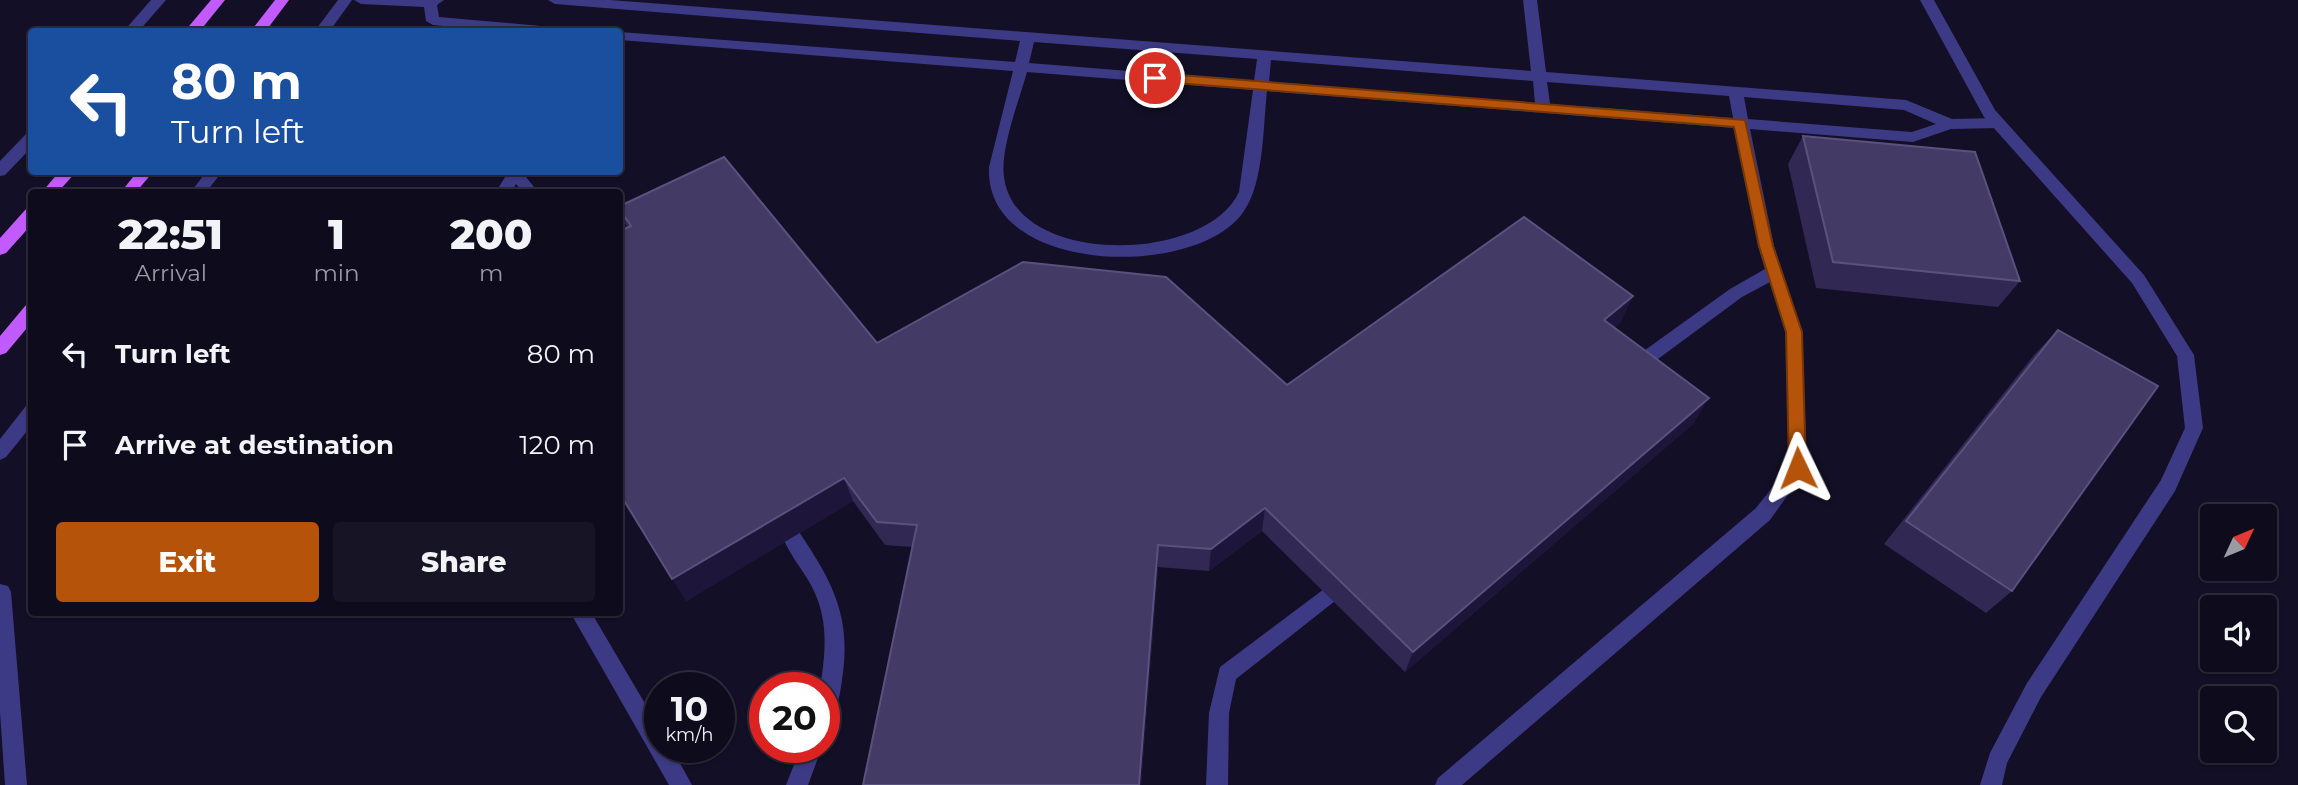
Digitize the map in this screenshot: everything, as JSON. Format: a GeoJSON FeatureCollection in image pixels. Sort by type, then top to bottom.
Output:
{"type":"FeatureCollection","features":[{"type":"Feature","properties":{"kind":"main road"},"geometry":{"type":"LineString","coordinates":[[194,28],[218,0]]}},
{"type":"Feature","properties":{"kind":"main road"},"geometry":{"type":"LineString","coordinates":[[260,28],[282,0]]}},
{"type":"Feature","properties":{"kind":"main road"},"geometry":{"type":"LineString","coordinates":[[53,189],[65,175]]}},
{"type":"Feature","properties":{"kind":"main road"},"geometry":{"type":"LineString","coordinates":[[131,189],[142,175]]}},
{"type":"Feature","properties":{"kind":"main road"},"geometry":{"type":"LineString","coordinates":[[0,249],[28,218]]}},
{"type":"Feature","properties":{"kind":"main road"},"geometry":{"type":"LineString","coordinates":[[0,348],[28,315]]}},
{"type":"Feature","properties":{"kind":"street"},"geometry":{"type":"LineString","coordinates":[[134,28],[159,0]]}},
{"type":"Feature","properties":{"kind":"street"},"geometry":{"type":"LineString","coordinates":[[324,28],[345,0]]}},
{"type":"Feature","properties":{"kind":"street"},"geometry":{"type":"LineString","coordinates":[[360,0],[433,1],[433,21],[516,28]]}},
{"type":"Feature","properties":{"kind":"street"},"geometry":{"type":"LineString","coordinates":[[555,0],[1906,105],[1950,124]]}},
{"type":"Feature","properties":{"kind":"street"},"geometry":{"type":"LineString","coordinates":[[1530,0],[1543,107]]}},
{"type":"Feature","properties":{"kind":"street"},"geometry":{"type":"LineString","coordinates":[[1927,0],[1989,113],[2138,279],[2185,355],[2194,428],[2168,485],[2034,690],[1997,760],[1991,785]]}},
{"type":"Feature","properties":{"kind":"street"},"geometry":{"type":"LineString","coordinates":[[623,36],[1913,137],[1950,124],[1998,123]]}},
{"type":"Feature","properties":{"kind":"street"},"geometry":{"type":"LineString","coordinates":[[1028,37],[1023,67],[995,173],[1004,203],[1019,222],[1038,235],[1070,246],[1101,249],[1129,250],[1191,240],[1220,227],[1240,209],[1247,192],[1265,55]]}},
{"type":"Feature","properties":{"kind":"street"},"geometry":{"type":"LineString","coordinates":[[1446,785],[1763,514],[1798,468],[1794,332],[1774,272],[1735,91]]}},
{"type":"Feature","properties":{"kind":"street"},"geometry":{"type":"LineString","coordinates":[[0,171],[28,141]]}},
{"type":"Feature","properties":{"kind":"street"},"geometry":{"type":"LineString","coordinates":[[200,189],[212,175]]}},
{"type":"Feature","properties":{"kind":"street"},"geometry":{"type":"LineString","coordinates":[[517,175],[529,189]]}},
{"type":"Feature","properties":{"kind":"street"},"geometry":{"type":"LineString","coordinates":[[1628,373],[1736,293],[1774,272]]}},
{"type":"Feature","properties":{"kind":"street"},"geometry":{"type":"LineString","coordinates":[[0,452],[28,416]]}},
{"type":"Feature","properties":{"kind":"street"},"geometry":{"type":"LineString","coordinates":[[792,538],[821,580],[834,619],[836,653],[832,672]]}},
{"type":"Feature","properties":{"kind":"street"},"geometry":{"type":"LineString","coordinates":[[1,592],[16,785]]}},
{"type":"Feature","properties":{"kind":"street"},"geometry":{"type":"LineString","coordinates":[[1217,785],[1219,713],[1227,674],[1328,596]]}},
{"type":"Feature","properties":{"kind":"street"},"geometry":{"type":"LineString","coordinates":[[582,616],[681,785]]}},
{"type":"Feature","properties":{"kind":"street"},"geometry":{"type":"LineString","coordinates":[[797,785],[806,763]]}},
{"type":"Feature","properties":{"kind":"building"},"geometry":{"type":"Polygon","coordinates":[[[1803,136],[1975,152],[2020,281],[1833,262],[1803,136]]]}},
{"type":"Feature","properties":{"kind":"building"},"geometry":{"type":"Polygon","coordinates":[[[724,157],[877,343],[1023,262],[1166,277],[1287,385],[1524,217],[1633,296],[1604,320],[1709,398],[1413,652],[1265,508],[1211,549],[1158,545],[1139,785],[863,785],[917,525],[877,522],[844,478],[672,579],[623,499],[623,230],[631,226],[623,214],[623,205],[724,157]]]}},
{"type":"Feature","properties":{"kind":"building"},"geometry":{"type":"Polygon","coordinates":[[[2058,330],[2158,386],[2012,591],[1906,521],[2058,330]]]}},
{"type":"Feature","properties":{"kind":"route"},"geometry":{"type":"LineString","coordinates":[[1155,78],[1740,123],[1766,246],[1794,332],[1798,468]]}}]}
